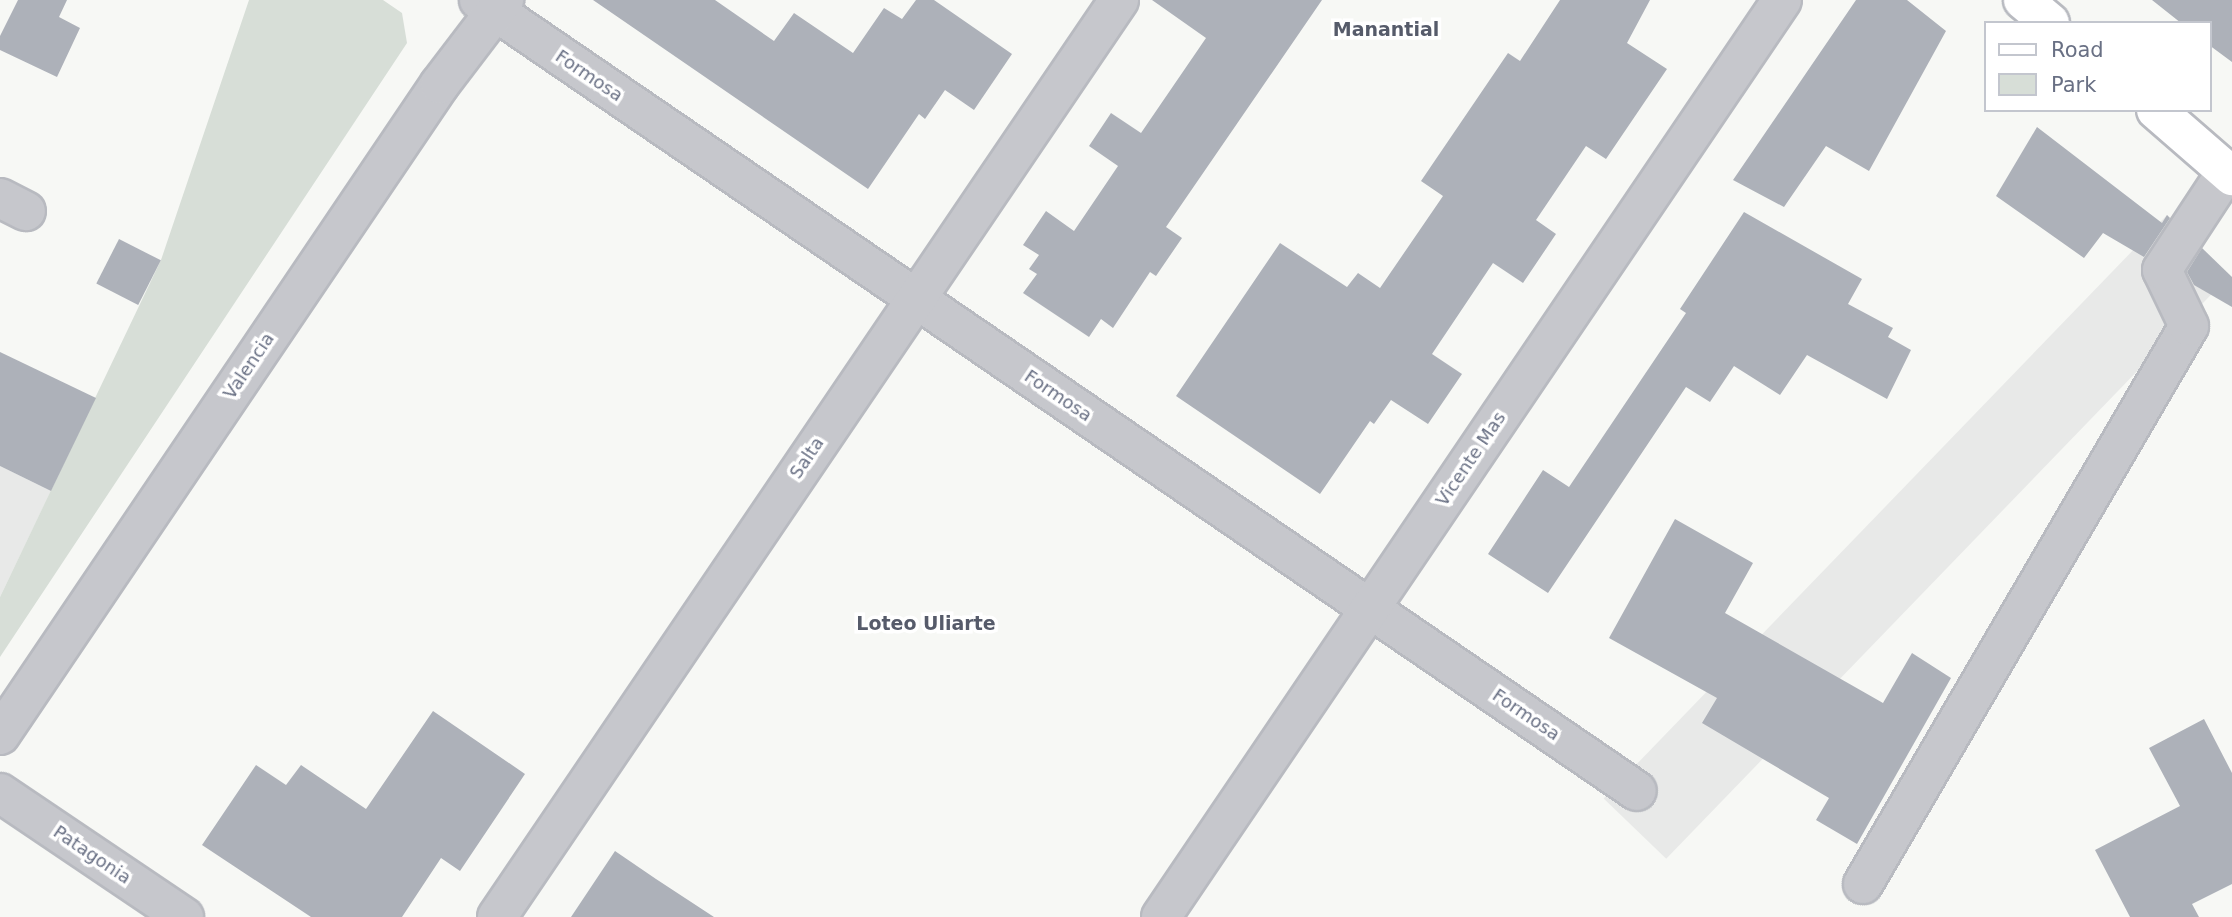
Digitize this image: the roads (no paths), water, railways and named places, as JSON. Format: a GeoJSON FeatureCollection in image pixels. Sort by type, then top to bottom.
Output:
{"type":"FeatureCollection","features":[{"type":"Feature","properties":{"kind":"main road"},"geometry":{"type":"LineString","coordinates":[[2023,0],[2048,21]]}},
{"type":"Feature","properties":{"kind":"main road"},"geometry":{"type":"LineString","coordinates":[[2158,112],[2229,173]]}},
{"type":"Feature","properties":{"kind":"street","name":"Salta"},"geometry":{"type":"LineString","coordinates":[[497,917],[1119,0]]}},
{"type":"Feature","properties":{"kind":"street","name":"Vicente Mas"},"geometry":{"type":"LineString","coordinates":[[1161,917],[1782,0]]}},
{"type":"Feature","properties":{"kind":"street","name":"Formosa"},"geometry":{"type":"LineString","coordinates":[[493,4],[915,298],[1637,791]]}},
{"type":"Feature","properties":{"kind":"street","name":"Valencia"},"geometry":{"type":"LineString","coordinates":[[0,735],[493,4]]}},
{"type":"Feature","properties":{"kind":"street"},"geometry":{"type":"LineString","coordinates":[[1864,884],[2189,326],[2162,270],[2229,173]]}},
{"type":"Feature","properties":{"kind":"street","name":"Patagonia"},"geometry":{"type":"LineString","coordinates":[[0,793],[184,917]]}},
{"type":"Feature","properties":{"kind":"district","name":"Manantial"},"geometry":{"type":"Point","coordinates":[1386,30]}},
{"type":"Feature","properties":{"kind":"district","name":"Loteo Uliarte"},"geometry":{"type":"Point","coordinates":[926,624]}}]}
